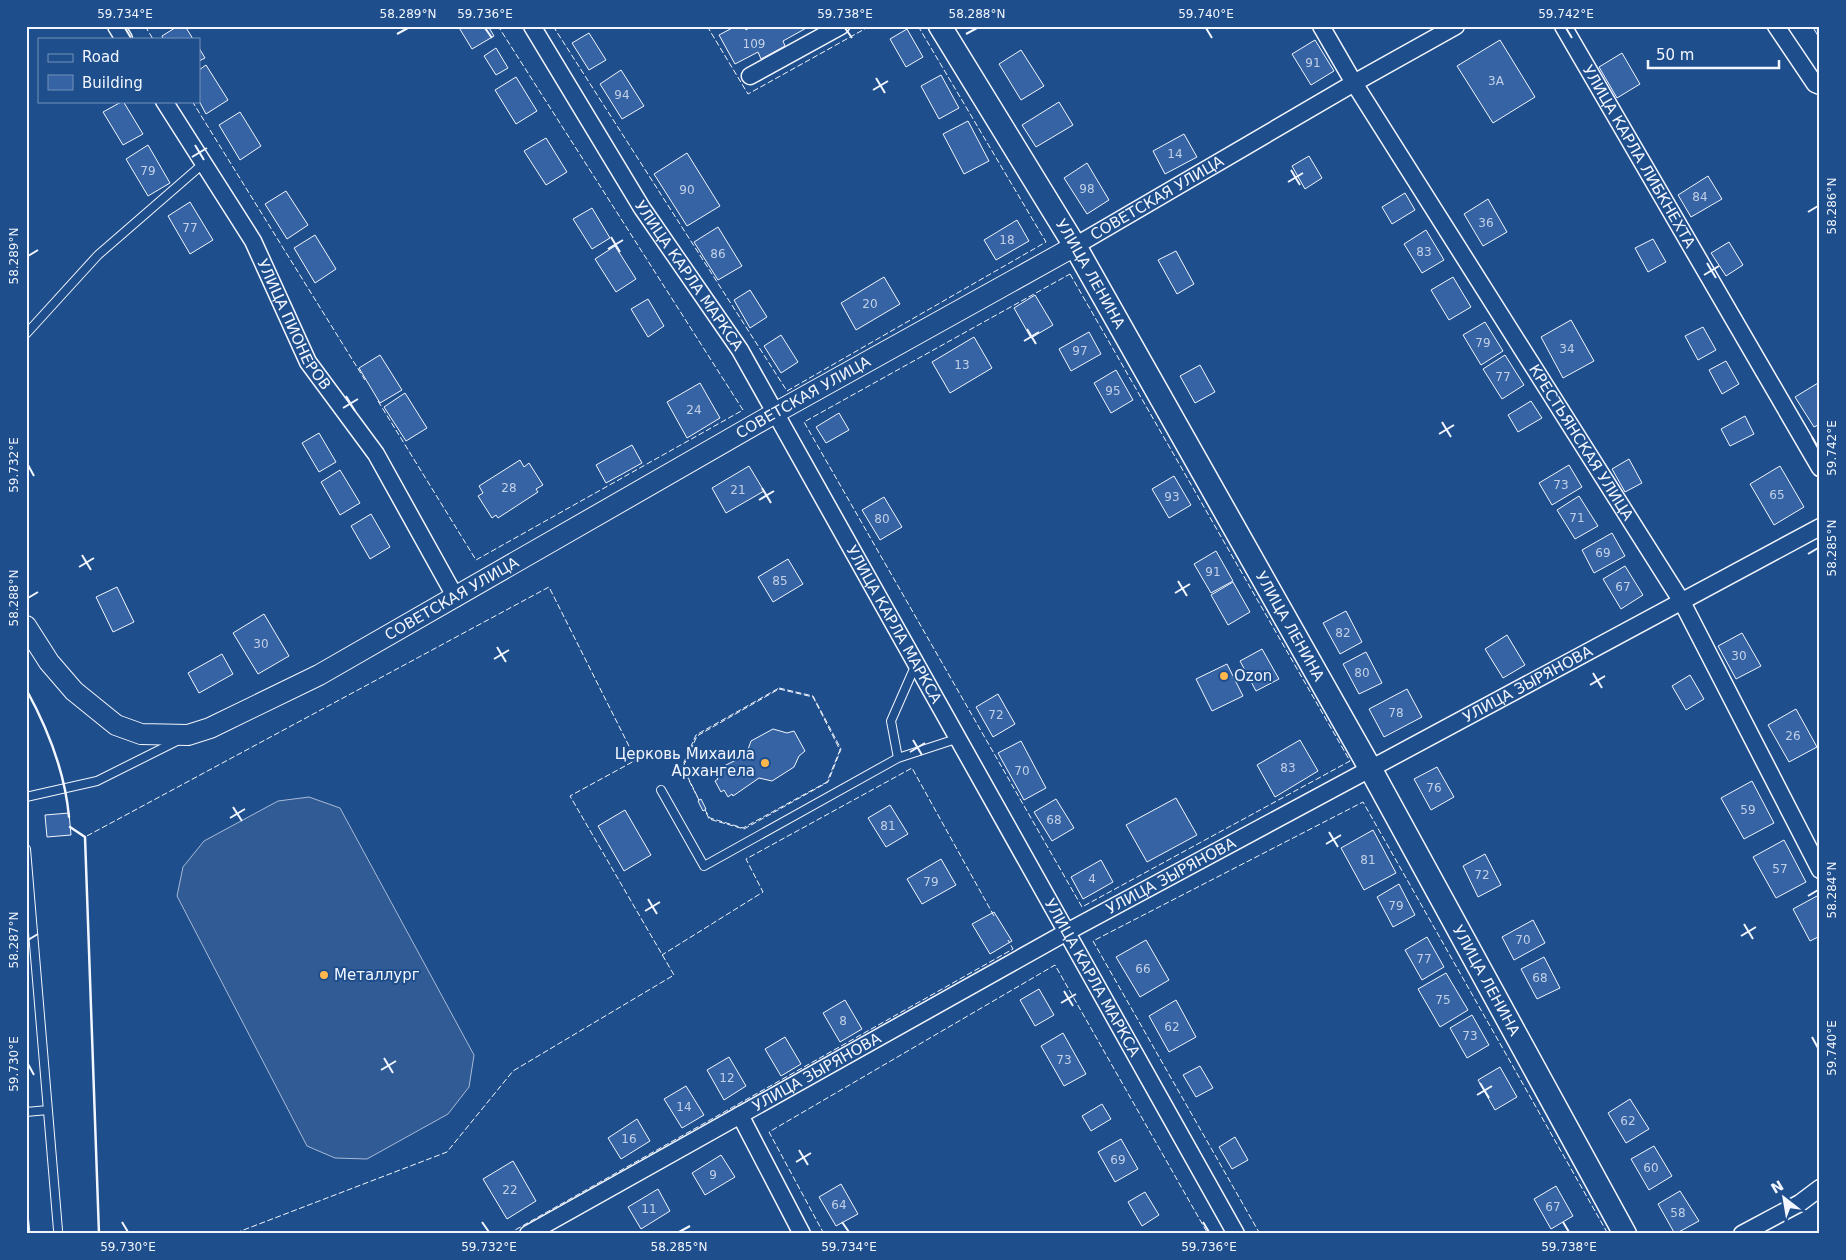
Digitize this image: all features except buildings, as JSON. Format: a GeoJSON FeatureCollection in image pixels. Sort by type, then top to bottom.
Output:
{"type":"FeatureCollection","features":[{"type":"Feature","properties":{"kind":"main road","name":"УЛИЦА ЛЕНИНА"},"geometry":{"type":"LineString","coordinates":[[940,26],[1075,246],[1370,768],[1625,1234]]}},
{"type":"Feature","properties":{"kind":"street"},"geometry":{"type":"LineString","coordinates":[[116,26],[123,38]]}},
{"type":"Feature","properties":{"kind":"street","name":"УЛИЦА КАРЛА МАРКСА"},"geometry":{"type":"LineString","coordinates":[[532,26],[642,208],[740,350],[959,738],[1065,933],[1236,1234]]}},
{"type":"Feature","properties":{"kind":"street"},"geometry":{"type":"LineString","coordinates":[[750,76],[841,26]]}},
{"type":"Feature","properties":{"kind":"street","name":"КРЕСТЬЯНСКАЯ УЛИЦА"},"geometry":{"type":"LineString","coordinates":[[1321,26],[1354,83],[1682,602],[1820,870]]}},
{"type":"Feature","properties":{"kind":"street","name":"СОВЕТСКАЯ УЛИЦА"},"geometry":{"type":"LineString","coordinates":[[26,626],[49,662],[74,691],[116,725],[141,734],[188,735],[234,716],[319,675],[456,598],[775,413],[1075,246],[1354,83],[1456,26]]}},
{"type":"Feature","properties":{"kind":"street","name":"УЛИЦА КАРЛА ЛИБКНЕХТА"},"geometry":{"type":"LineString","coordinates":[[1563,26],[1820,468]]}},
{"type":"Feature","properties":{"kind":"street"},"geometry":{"type":"LineString","coordinates":[[1776,26],[1814,84],[1820,86]]}},
{"type":"Feature","properties":{"kind":"street","name":"УЛИЦА ПИОНЕРОВ"},"geometry":{"type":"LineString","coordinates":[[165,102],[252,240],[308,362],[376,454],[456,598]]}},
{"type":"Feature","properties":{"kind":"street","name":"УЛИЦА ЗЫРЯНОВА"},"geometry":{"type":"LineString","coordinates":[[528,1234],[1065,933],[1820,527]]}},
{"type":"Feature","properties":{"kind":"street"},"geometry":{"type":"LineString","coordinates":[[740,1115],[802,1234]]}},
{"type":"Feature","properties":{"kind":"street"},"geometry":{"type":"LineString","coordinates":[[1742,1234],[1800,1203],[1820,1188]]}},
{"type":"Feature","properties":{"kind":"lane"},"geometry":{"type":"LineString","coordinates":[[26,334],[98,255],[204,163]]}},
{"type":"Feature","properties":{"kind":"lane"},"geometry":{"type":"LineString","coordinates":[[898,758],[891,721],[916,663]]}},
{"type":"Feature","properties":{"kind":"lane"},"geometry":{"type":"LineString","coordinates":[[26,797],[97,780],[188,735]]}},
{"type":"Feature","properties":{"kind":"lane"},"geometry":{"type":"LineString","coordinates":[[661,790],[704,866],[898,758],[959,738]]}},
{"type":"Feature","properties":{"kind":"lane"},"geometry":{"type":"LineString","coordinates":[[26,849],[58,1230]]}},
{"type":"Feature","properties":{"kind":"lane"},"geometry":{"type":"LineString","coordinates":[[26,1112],[48,1110]]}},
{"type":"Feature","properties":{"kind":"shaded area","name":"Металлург"},"geometry":{"type":"Polygon","coordinates":[[[309,797],[340,808],[474,1055],[469,1087],[448,1114],[367,1159],[335,1158],[307,1146],[177,896],[183,867],[204,841],[278,801],[309,797]]]}},
{"type":"Feature","properties":{"kind":"fence"},"geometry":{"type":"LineString","coordinates":[[145,26],[152,38]]}},
{"type":"Feature","properties":{"kind":"fence"},"geometry":{"type":"LineString","coordinates":[[378,401],[476,560],[743,410],[498,26]]}},
{"type":"Feature","properties":{"kind":"fence"},"geometry":{"type":"LineString","coordinates":[[553,26],[787,391],[1046,242],[918,26]]}},
{"type":"Feature","properties":{"kind":"fence"},"geometry":{"type":"LineString","coordinates":[[707,26],[748,94],[870,26]]}},
{"type":"Feature","properties":{"kind":"fence"},"geometry":{"type":"LineString","coordinates":[[193,102],[365,380]]}},
{"type":"Feature","properties":{"kind":"fence"},"geometry":{"type":"LineString","coordinates":[[1070,274],[1350,761],[1082,907],[804,422],[1070,274]]}},
{"type":"Feature","properties":{"kind":"fence"},"geometry":{"type":"LineString","coordinates":[[99,1234],[85,837],[549,587],[636,760],[570,796],[674,975],[513,1071],[447,1152],[233,1234]]}},
{"type":"Feature","properties":{"kind":"fence"},"geometry":{"type":"LineString","coordinates":[[779,688],[813,696],[841,749],[828,782],[744,829],[709,819],[705,810],[710,818],[743,828],[827,782],[840,750],[813,697],[779,689],[697,736],[683,767],[699,800],[682,767],[696,735],[779,688]]}},
{"type":"Feature","properties":{"kind":"fence"},"geometry":{"type":"LineString","coordinates":[[663,956],[763,892],[746,859],[912,768],[994,916]]}},
{"type":"Feature","properties":{"kind":"fence"},"geometry":{"type":"LineString","coordinates":[[1260,1234],[1093,941],[1363,802],[1608,1234]]}},
{"type":"Feature","properties":{"kind":"fence"},"geometry":{"type":"LineString","coordinates":[[508,1234],[1013,949],[1008,940]]}},
{"type":"Feature","properties":{"kind":"fence"},"geometry":{"type":"LineString","coordinates":[[824,1234],[769,1132],[1055,965],[1208,1234]]}},
{"type":"Feature","properties":{"kind":"wall"},"geometry":{"type":"LineString","coordinates":[[26,689],[54,751],[64,784],[69,817]]}},
{"type":"Feature","properties":{"kind":"wall"},"geometry":{"type":"LineString","coordinates":[[70,827],[85,837],[99,1234]]}},
{"type":"Feature","properties":{"kind":"place","name":"Ozon"},"geometry":{"type":"Point","coordinates":[1224,676]}},
{"type":"Feature","properties":{"kind":"place","name":"Церковь Михаила Архангела"},"geometry":{"type":"Point","coordinates":[765,763]}},
{"type":"Feature","properties":{"kind":"place","name":"Металлург"},"geometry":{"type":"Point","coordinates":[324,975]}}]}
